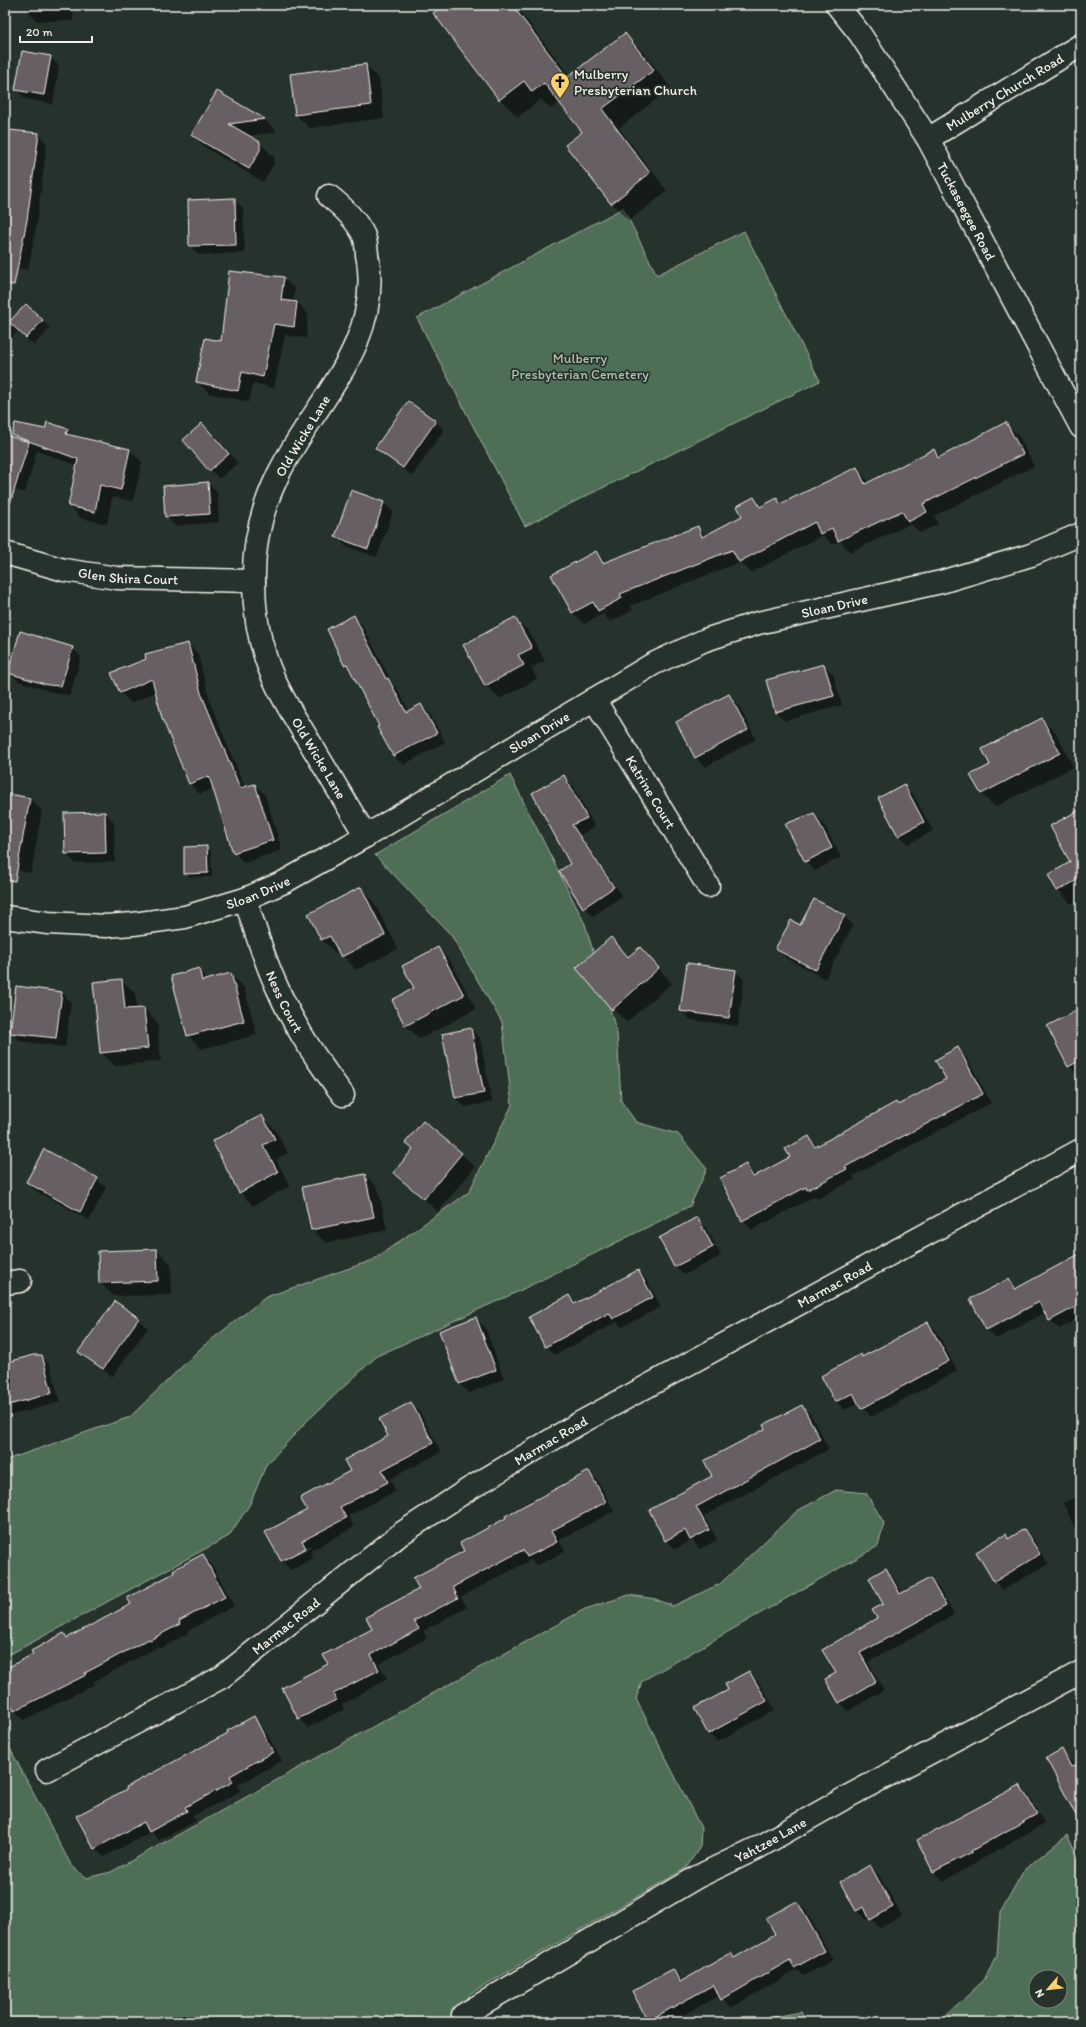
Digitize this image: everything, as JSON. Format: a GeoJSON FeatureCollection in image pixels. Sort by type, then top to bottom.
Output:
{"type":"FeatureCollection","features":[{"type":"Feature","properties":{"kind":"street","name":"Tuckaseegee Road"},"geometry":{"type":"LineString","coordinates":[[837,5],[860,34],[928,139],[1081,427]]}},
{"type":"Feature","properties":{"kind":"street","name":"Mulberry Church Road"},"geometry":{"type":"LineString","coordinates":[[928,139],[1081,45]]}},
{"type":"Feature","properties":{"kind":"street","name":"Old Wicke Lane"},"geometry":{"type":"LineString","coordinates":[[329,196],[346,209],[364,236],[369,272],[367,308],[356,344],[338,380],[278,476],[264,512],[256,550],[254,581],[256,613],[266,658],[280,693],[366,836]]}},
{"type":"Feature","properties":{"kind":"street","name":"Sloan Drive"},"geometry":{"type":"LineString","coordinates":[[5,917],[48,923],[106,926],[133,924],[184,917],[245,899],[284,882],[366,836],[653,664],[705,640],[758,623],[941,582],[1032,555],[1081,534]]}},
{"type":"Feature","properties":{"kind":"street","name":"Glen Shira Court"},"geometry":{"type":"LineString","coordinates":[[5,553],[64,570],[117,578],[254,581]]}},
{"type":"Feature","properties":{"kind":"street","name":"Katrine Court"},"geometry":{"type":"LineString","coordinates":[[594,699],[708,886]]}},
{"type":"Feature","properties":{"kind":"street","name":"Ness Court"},"geometry":{"type":"LineString","coordinates":[[245,899],[276,987],[301,1035],[323,1069],[343,1095]]}},
{"type":"Feature","properties":{"kind":"street","name":"Marmac Road"},"geometry":{"type":"LineString","coordinates":[[47,1770],[222,1677],[402,1533],[476,1485],[578,1424],[1081,1150]]}},
{"type":"Feature","properties":{"kind":"street","name":"Yahtzee Lane"},"geometry":{"type":"LineString","coordinates":[[463,2015],[698,1877],[757,1848],[845,1798],[1081,1672]]}},
{"type":"Feature","properties":{"kind":"green space","name":"Mulberry Presbyterian Cemetery"},"geometry":{"type":"Polygon","coordinates":[[[623,208],[657,275],[744,231],[820,381],[525,526],[417,318],[623,208]]]}},
{"type":"Feature","properties":{"kind":"green space"},"geometry":{"type":"Polygon","coordinates":[[[510,775],[585,924],[617,1033],[621,1101],[636,1122],[678,1134],[707,1169],[690,1206],[517,1292],[377,1356],[307,1421],[266,1465],[250,1504],[229,1536],[5,1657],[5,1458],[6,1460],[130,1417],[201,1348],[266,1297],[373,1260],[469,1192],[512,1105],[502,1022],[451,935],[375,855],[510,775]]]}},
{"type":"Feature","properties":{"kind":"green space"},"geometry":{"type":"Polygon","coordinates":[[[836,1490],[866,1493],[884,1523],[878,1546],[642,1681],[636,1699],[701,1828],[700,1847],[686,1868],[470,1994],[455,2022],[5,2022],[5,1739],[71,1865],[86,1878],[111,1872],[585,1609],[629,1595],[655,1599],[673,1606],[720,1584],[797,1511],[836,1490]]]}},
{"type":"Feature","properties":{"kind":"green space"},"geometry":{"type":"Polygon","coordinates":[[[1067,1835],[1081,1863],[1081,2022],[937,2022],[944,2018],[984,1980],[997,1956],[1000,1913],[1024,1870],[1067,1835]]]}},
{"type":"Feature","properties":{"kind":"green space"},"geometry":{"type":"Polygon","coordinates":[[[801,2012],[807,2022],[746,2022],[801,2012]]]}},
{"type":"Feature","properties":{"kind":"building"},"geometry":{"type":"Polygon","coordinates":[[[444,5],[512,5],[567,77],[625,33],[654,70],[602,109],[650,173],[611,204],[565,145],[582,132],[544,83],[532,92],[524,81],[499,100],[433,13],[444,5]]]}},
{"type":"Feature","properties":{"kind":"building"},"geometry":{"type":"Polygon","coordinates":[[[22,51],[51,56],[44,95],[15,90],[22,51]]]}},
{"type":"Feature","properties":{"kind":"building"},"geometry":{"type":"Polygon","coordinates":[[[366,64],[371,105],[295,115],[290,74],[366,64]]]}},
{"type":"Feature","properties":{"kind":"building"},"geometry":{"type":"Polygon","coordinates":[[[217,91],[265,119],[229,124],[260,142],[260,150],[249,169],[191,135],[217,91]]]}},
{"type":"Feature","properties":{"kind":"building"},"geometry":{"type":"Polygon","coordinates":[[[9,130],[39,133],[27,220],[14,285],[5,284],[5,157],[9,130]]]}},
{"type":"Feature","properties":{"kind":"building"},"geometry":{"type":"Polygon","coordinates":[[[235,198],[236,245],[189,246],[188,200],[235,198]]]}},
{"type":"Feature","properties":{"kind":"building"},"geometry":{"type":"Polygon","coordinates":[[[229,271],[284,277],[281,300],[297,302],[294,327],[274,324],[263,377],[242,372],[238,391],[196,382],[205,338],[221,341],[229,271]]]}},
{"type":"Feature","properties":{"kind":"building"},"geometry":{"type":"Polygon","coordinates":[[[26,304],[43,320],[26,338],[9,322],[26,304]]]}},
{"type":"Feature","properties":{"kind":"building"},"geometry":{"type":"Polygon","coordinates":[[[408,401],[436,421],[403,468],[375,448],[408,401]]]}},
{"type":"Feature","properties":{"kind":"building"},"geometry":{"type":"Polygon","coordinates":[[[47,422],[68,429],[66,434],[130,449],[121,490],[100,485],[95,512],[68,506],[78,459],[12,435],[15,423],[45,429],[47,422]]]}},
{"type":"Feature","properties":{"kind":"building"},"geometry":{"type":"Polygon","coordinates":[[[1006,422],[1023,454],[923,504],[927,512],[908,522],[902,511],[838,541],[832,528],[820,534],[815,522],[739,562],[732,550],[620,594],[622,598],[598,611],[593,602],[572,613],[551,575],[596,551],[603,563],[698,526],[702,537],[742,516],[737,506],[754,497],[760,507],[777,498],[780,504],[857,467],[865,484],[934,449],[938,458],[1006,422]]]}},
{"type":"Feature","properties":{"kind":"building"},"geometry":{"type":"Polygon","coordinates":[[[202,423],[229,454],[209,471],[183,440],[202,423]]]}},
{"type":"Feature","properties":{"kind":"building"},"geometry":{"type":"Polygon","coordinates":[[[5,435],[29,442],[10,504],[5,503],[5,435]]]}},
{"type":"Feature","properties":{"kind":"building"},"geometry":{"type":"Polygon","coordinates":[[[208,482],[210,514],[165,517],[163,486],[208,482]]]}},
{"type":"Feature","properties":{"kind":"building"},"geometry":{"type":"Polygon","coordinates":[[[351,490],[384,502],[368,549],[335,537],[351,490]]]}},
{"type":"Feature","properties":{"kind":"building"},"geometry":{"type":"Polygon","coordinates":[[[354,615],[386,679],[388,678],[406,712],[421,704],[437,733],[393,756],[377,727],[379,726],[347,664],[344,665],[327,629],[354,615]]]}},
{"type":"Feature","properties":{"kind":"building"},"geometry":{"type":"Polygon","coordinates":[[[515,617],[532,648],[518,655],[524,665],[485,686],[463,645],[515,617]]]}},
{"type":"Feature","properties":{"kind":"building"},"geometry":{"type":"Polygon","coordinates":[[[20,631],[73,647],[61,686],[48,685],[8,673],[20,631]]]}},
{"type":"Feature","properties":{"kind":"building"},"geometry":{"type":"Polygon","coordinates":[[[188,643],[201,693],[240,788],[255,784],[273,840],[233,853],[209,776],[189,784],[162,718],[152,679],[120,693],[111,673],[146,659],[145,654],[188,643]]]}},
{"type":"Feature","properties":{"kind":"building"},"geometry":{"type":"Polygon","coordinates":[[[824,664],[834,696],[775,712],[766,680],[824,664]]]}},
{"type":"Feature","properties":{"kind":"building"},"geometry":{"type":"Polygon","coordinates":[[[729,694],[748,730],[695,758],[676,722],[729,694]]]}},
{"type":"Feature","properties":{"kind":"building"},"geometry":{"type":"Polygon","coordinates":[[[1042,718],[1060,753],[981,794],[970,775],[990,765],[982,749],[1042,718]]]}},
{"type":"Feature","properties":{"kind":"building"},"geometry":{"type":"Polygon","coordinates":[[[564,775],[587,818],[572,825],[614,887],[583,908],[559,871],[570,864],[532,793],[564,775]]]}},
{"type":"Feature","properties":{"kind":"building"},"geometry":{"type":"Polygon","coordinates":[[[904,784],[924,822],[898,836],[878,798],[904,784]]]}},
{"type":"Feature","properties":{"kind":"building"},"geometry":{"type":"Polygon","coordinates":[[[5,793],[30,798],[15,881],[5,880],[5,793]]]}},
{"type":"Feature","properties":{"kind":"building"},"geometry":{"type":"Polygon","coordinates":[[[1081,809],[1081,882],[1079,879],[1057,891],[1048,875],[1070,862],[1050,826],[1081,809]]]}},
{"type":"Feature","properties":{"kind":"building"},"geometry":{"type":"Polygon","coordinates":[[[105,812],[106,853],[65,854],[64,813],[105,812]]]}},
{"type":"Feature","properties":{"kind":"building"},"geometry":{"type":"Polygon","coordinates":[[[814,813],[832,848],[805,862],[785,824],[814,813]]]}},
{"type":"Feature","properties":{"kind":"building"},"geometry":{"type":"Polygon","coordinates":[[[207,846],[208,873],[184,874],[184,847],[207,846]]]}},
{"type":"Feature","properties":{"kind":"building"},"geometry":{"type":"Polygon","coordinates":[[[361,887],[385,935],[341,957],[330,936],[321,940],[308,914],[361,887]]]}},
{"type":"Feature","properties":{"kind":"building"},"geometry":{"type":"Polygon","coordinates":[[[814,899],[845,915],[816,970],[775,949],[791,920],[800,925],[814,899]]]}},
{"type":"Feature","properties":{"kind":"building"},"geometry":{"type":"Polygon","coordinates":[[[611,937],[628,957],[640,947],[659,968],[612,1010],[576,968],[611,937]]]}},
{"type":"Feature","properties":{"kind":"building"},"geometry":{"type":"Polygon","coordinates":[[[438,947],[464,995],[405,1026],[392,1000],[414,988],[402,966],[438,947]]]}},
{"type":"Feature","properties":{"kind":"building"},"geometry":{"type":"Polygon","coordinates":[[[687,963],[736,970],[729,1018],[680,1011],[687,963]]]}},
{"type":"Feature","properties":{"kind":"building"},"geometry":{"type":"Polygon","coordinates":[[[199,968],[202,981],[231,973],[244,1021],[187,1036],[171,976],[199,968]]]}},
{"type":"Feature","properties":{"kind":"building"},"geometry":{"type":"Polygon","coordinates":[[[122,979],[125,1009],[144,1008],[148,1048],[100,1053],[93,982],[122,979]]]}},
{"type":"Feature","properties":{"kind":"building"},"geometry":{"type":"Polygon","coordinates":[[[16,986],[62,992],[56,1038],[10,1033],[16,986]]]}},
{"type":"Feature","properties":{"kind":"building"},"geometry":{"type":"Polygon","coordinates":[[[1081,1008],[1081,1060],[1068,1067],[1047,1026],[1081,1008]]]}},
{"type":"Feature","properties":{"kind":"building"},"geometry":{"type":"Polygon","coordinates":[[[471,1028],[484,1093],[455,1098],[442,1034],[471,1028]]]}},
{"type":"Feature","properties":{"kind":"building"},"geometry":{"type":"Polygon","coordinates":[[[958,1047],[983,1094],[845,1167],[847,1169],[807,1190],[806,1187],[742,1221],[720,1178],[746,1164],[753,1177],[790,1157],[785,1149],[809,1136],[815,1147],[896,1102],[898,1105],[946,1079],[935,1060],[958,1047]]]}},
{"type":"Feature","properties":{"kind":"building"},"geometry":{"type":"Polygon","coordinates":[[[262,1115],[275,1139],[263,1145],[278,1172],[239,1193],[212,1141],[262,1115]]]}},
{"type":"Feature","properties":{"kind":"building"},"geometry":{"type":"Polygon","coordinates":[[[423,1121],[462,1153],[424,1199],[393,1173],[413,1149],[405,1143],[423,1121]]]}},
{"type":"Feature","properties":{"kind":"building"},"geometry":{"type":"Polygon","coordinates":[[[44,1149],[98,1178],[80,1212],[26,1182],[44,1149]]]}},
{"type":"Feature","properties":{"kind":"building"},"geometry":{"type":"Polygon","coordinates":[[[365,1174],[374,1217],[311,1230],[302,1187],[365,1174]]]}},
{"type":"Feature","properties":{"kind":"building"},"geometry":{"type":"Polygon","coordinates":[[[697,1217],[713,1247],[674,1267],[659,1238],[697,1217]]]}},
{"type":"Feature","properties":{"kind":"building"},"geometry":{"type":"Polygon","coordinates":[[[157,1249],[158,1281],[99,1283],[98,1251],[157,1249]]]}},
{"type":"Feature","properties":{"kind":"building"},"geometry":{"type":"Polygon","coordinates":[[[1081,1253],[1081,1304],[1049,1321],[1039,1302],[986,1330],[970,1299],[1009,1279],[1015,1289],[1081,1253]]]}},
{"type":"Feature","properties":{"kind":"building"},"geometry":{"type":"Polygon","coordinates":[[[638,1270],[653,1297],[613,1319],[609,1313],[545,1347],[529,1317],[569,1295],[574,1304],[638,1270]]]}},
{"type":"Feature","properties":{"kind":"building"},"geometry":{"type":"Polygon","coordinates":[[[115,1301],[139,1318],[103,1369],[78,1352],[115,1301]]]}},
{"type":"Feature","properties":{"kind":"building"},"geometry":{"type":"Polygon","coordinates":[[[476,1317],[496,1370],[459,1384],[439,1331],[476,1317]]]}},
{"type":"Feature","properties":{"kind":"building"},"geometry":{"type":"Polygon","coordinates":[[[928,1322],[949,1361],[861,1409],[853,1393],[835,1402],[821,1376],[861,1354],[862,1357],[928,1322]]]}},
{"type":"Feature","properties":{"kind":"building"},"geometry":{"type":"Polygon","coordinates":[[[33,1355],[42,1355],[52,1393],[5,1406],[5,1363],[33,1355]]]}},
{"type":"Feature","properties":{"kind":"building"},"geometry":{"type":"Polygon","coordinates":[[[411,1402],[433,1443],[382,1470],[388,1482],[340,1507],[346,1518],[302,1541],[306,1548],[281,1561],[265,1532],[307,1510],[300,1498],[350,1471],[344,1460],[388,1436],[379,1419],[411,1402]]]}},
{"type":"Feature","properties":{"kind":"building"},"geometry":{"type":"Polygon","coordinates":[[[802,1405],[820,1439],[696,1507],[709,1530],[690,1540],[685,1530],[665,1541],[649,1510],[712,1476],[704,1461],[765,1429],[763,1425],[802,1405]]]}},
{"type":"Feature","properties":{"kind":"building"},"geometry":{"type":"Polygon","coordinates":[[[589,1471],[606,1502],[551,1531],[557,1542],[527,1557],[523,1550],[453,1587],[458,1598],[414,1621],[419,1629],[371,1655],[379,1670],[333,1694],[336,1700],[298,1719],[282,1688],[328,1664],[323,1655],[372,1629],[366,1617],[419,1589],[413,1578],[464,1551],[460,1543],[506,1518],[505,1516],[589,1471]]]}},
{"type":"Feature","properties":{"kind":"building"},"geometry":{"type":"Polygon","coordinates":[[[1024,1529],[1040,1554],[994,1582],[976,1552],[1006,1534],[1008,1539],[1024,1529]]]}},
{"type":"Feature","properties":{"kind":"building"},"geometry":{"type":"Polygon","coordinates":[[[203,1554],[225,1597],[179,1621],[180,1624],[85,1673],[86,1675],[14,1711],[5,1694],[5,1669],[33,1654],[31,1651],[64,1633],[67,1638],[131,1604],[127,1598],[174,1573],[173,1570],[203,1554]]]}},
{"type":"Feature","properties":{"kind":"building"},"geometry":{"type":"Polygon","coordinates":[[[886,1568],[900,1594],[930,1578],[946,1606],[860,1653],[876,1681],[839,1703],[825,1679],[836,1673],[822,1650],[877,1618],[872,1610],[883,1604],[869,1578],[886,1568]]]}},
{"type":"Feature","properties":{"kind":"building"},"geometry":{"type":"Polygon","coordinates":[[[749,1671],[767,1701],[708,1734],[694,1708],[728,1690],[725,1684],[749,1671]]]}},
{"type":"Feature","properties":{"kind":"building"},"geometry":{"type":"Polygon","coordinates":[[[254,1716],[273,1752],[230,1776],[233,1782],[185,1807],[187,1811],[149,1832],[144,1822],[94,1849],[76,1816],[127,1789],[126,1787],[228,1733],[227,1731],[254,1716]]]}},
{"type":"Feature","properties":{"kind":"building"},"geometry":{"type":"Polygon","coordinates":[[[1062,1749],[1071,1767],[1081,1762],[1081,1825],[1046,1758],[1062,1749]]]}},
{"type":"Feature","properties":{"kind":"building"},"geometry":{"type":"Polygon","coordinates":[[[1020,1785],[1037,1814],[971,1851],[972,1852],[933,1872],[917,1840],[1020,1785]]]}},
{"type":"Feature","properties":{"kind":"building"},"geometry":{"type":"Polygon","coordinates":[[[870,1865],[893,1907],[870,1920],[864,1907],[856,1911],[840,1882],[870,1865]]]}},
{"type":"Feature","properties":{"kind":"building"},"geometry":{"type":"Polygon","coordinates":[[[797,1901],[825,1951],[794,1968],[790,1960],[721,2000],[713,1985],[648,2021],[632,1991],[673,1969],[680,1982],[731,1953],[734,1958],[775,1934],[766,1918],[797,1901]]]}},
{"type":"Feature","properties":{"kind":"place","name":"Mulberry Presbyterian Church"},"geometry":{"type":"Point","coordinates":[560,99]}}]}
